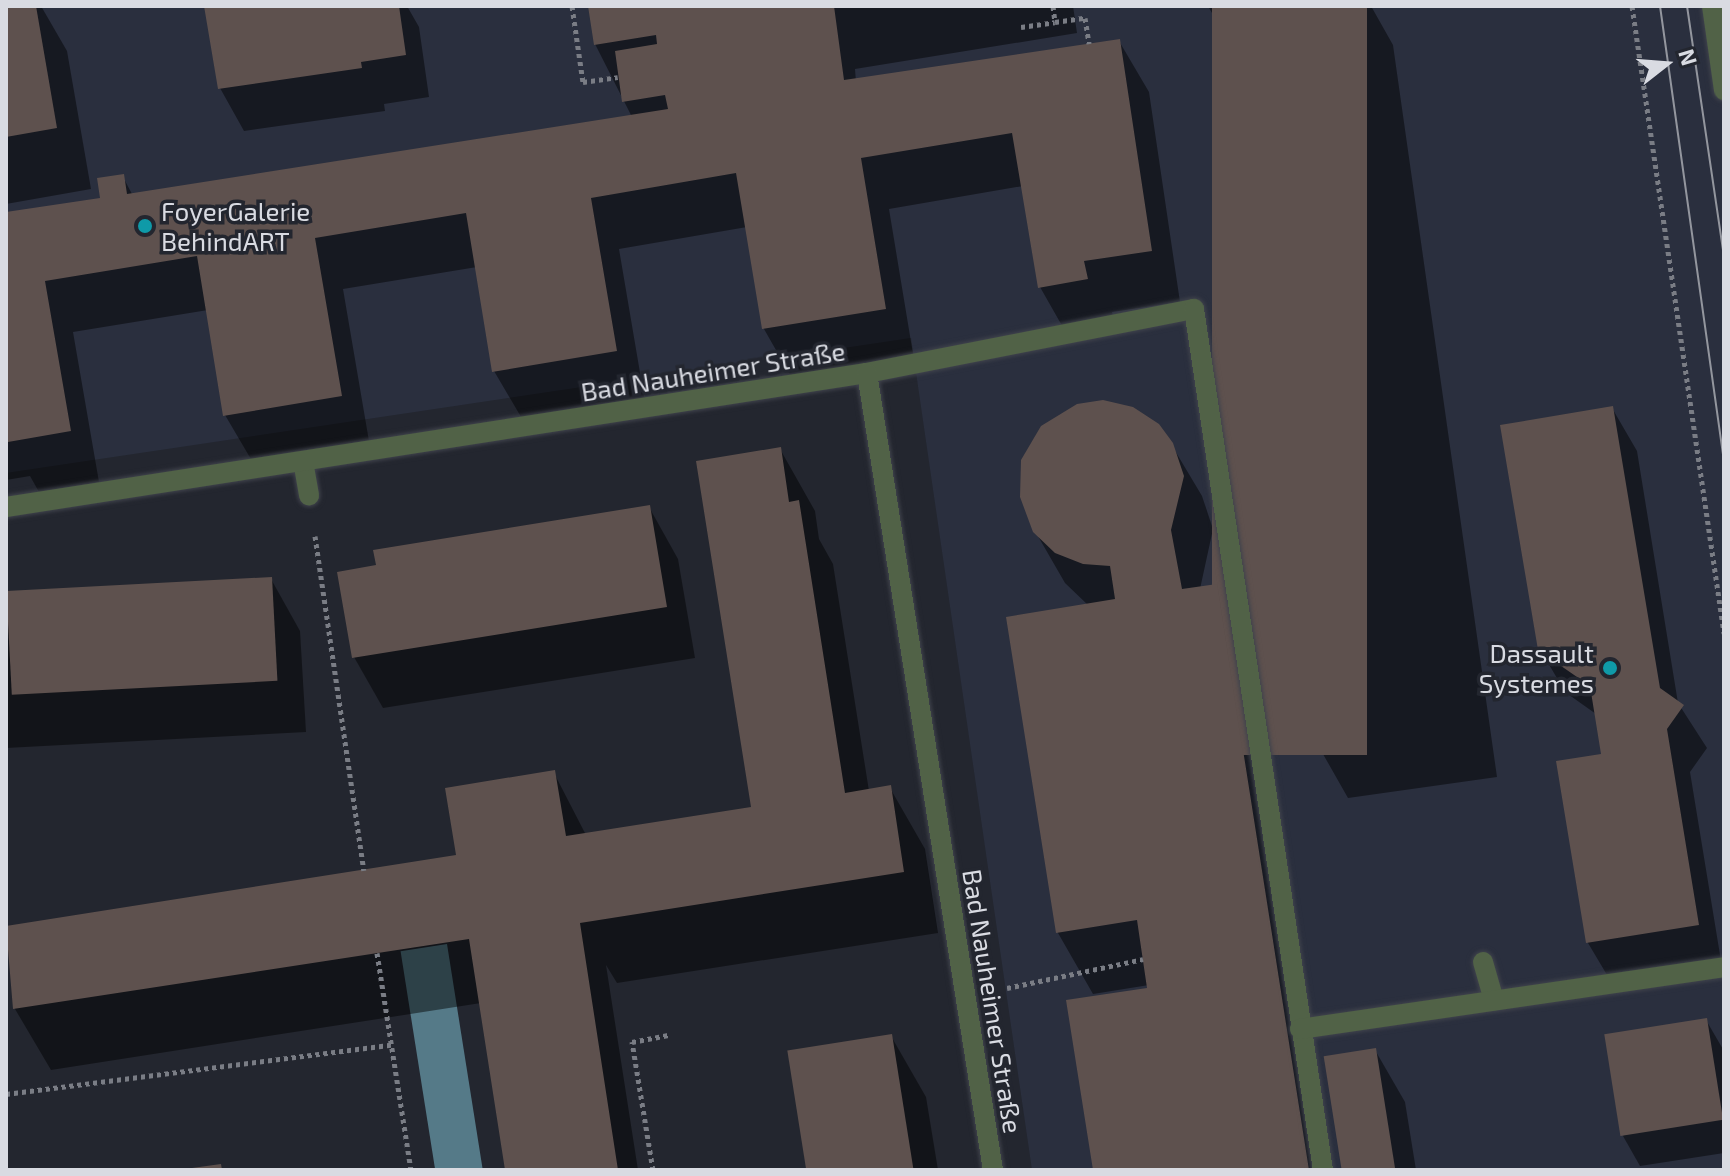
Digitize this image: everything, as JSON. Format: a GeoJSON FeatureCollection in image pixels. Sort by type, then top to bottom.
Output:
{"type":"FeatureCollection","features":[{"type":"Feature","properties":{"kind":"street"},"geometry":{"type":"LineString","coordinates":[[1712,6],[1724,90]]}},
{"type":"Feature","properties":{"kind":"street"},"geometry":{"type":"LineString","coordinates":[[867,373],[1194,309],[1323,1170]]}},
{"type":"Feature","properties":{"kind":"street","name":"Bad Nauheimer Straße"},"geometry":{"type":"LineString","coordinates":[[6,507],[867,373],[968,996],[993,1170]]}},
{"type":"Feature","properties":{"kind":"street"},"geometry":{"type":"LineString","coordinates":[[303,461],[309,495]]}},
{"type":"Feature","properties":{"kind":"street"},"geometry":{"type":"LineString","coordinates":[[1483,962],[1494,1000]]}},
{"type":"Feature","properties":{"kind":"street"},"geometry":{"type":"LineString","coordinates":[[1300,1029],[1724,967]]}},
{"type":"Feature","properties":{"kind":"path"},"geometry":{"type":"LineString","coordinates":[[572,6],[583,82],[618,77]]}},
{"type":"Feature","properties":{"kind":"path"},"geometry":{"type":"LineString","coordinates":[[1053,6],[1055,22]]}},
{"type":"Feature","properties":{"kind":"path"},"geometry":{"type":"LineString","coordinates":[[1632,6],[1724,633]]}},
{"type":"Feature","properties":{"kind":"path"},"geometry":{"type":"LineString","coordinates":[[1021,27],[1085,18],[1089,44]]}},
{"type":"Feature","properties":{"kind":"path"},"geometry":{"type":"LineString","coordinates":[[309,495],[364,870]]}},
{"type":"Feature","properties":{"kind":"path"},"geometry":{"type":"LineString","coordinates":[[377,953],[411,1170]]}},
{"type":"Feature","properties":{"kind":"path"},"geometry":{"type":"LineString","coordinates":[[968,996],[1143,959]]}},
{"type":"Feature","properties":{"kind":"path"},"geometry":{"type":"LineString","coordinates":[[653,1170],[632,1042],[668,1035]]}},
{"type":"Feature","properties":{"kind":"path"},"geometry":{"type":"LineString","coordinates":[[6,1094],[391,1045]]}},
{"type":"Feature","properties":{"kind":"shaded area"},"geometry":{"type":"Polygon","coordinates":[[[6,6],[1724,6],[1724,1170],[1032,1170],[911,338],[6,473],[6,6]]]}},
{"type":"Feature","properties":{"kind":"shaded area"},"geometry":{"type":"Polygon","coordinates":[[[447,944],[483,1170],[435,1170],[401,951],[447,944]]]}},
{"type":"Feature","properties":{"kind":"building"},"geometry":{"type":"Polygon","coordinates":[[[6,6],[36,6],[57,128],[6,137],[6,6]]]}},
{"type":"Feature","properties":{"kind":"building"},"geometry":{"type":"Polygon","coordinates":[[[204,6],[399,6],[406,55],[361,62],[362,68],[218,89],[204,6]]]}},
{"type":"Feature","properties":{"kind":"building"},"geometry":{"type":"Polygon","coordinates":[[[588,6],[834,6],[844,80],[1120,39],[1152,251],[1084,261],[1088,279],[1038,288],[1012,133],[861,158],[886,309],[762,329],[736,173],[591,198],[617,351],[492,372],[466,213],[315,238],[342,396],[223,416],[197,256],[45,281],[71,431],[8,442],[6,212],[100,198],[97,178],[124,174],[127,194],[668,109],[665,95],[622,102],[615,51],[657,44],[656,35],[594,45],[588,6]]]}},
{"type":"Feature","properties":{"kind":"building"},"geometry":{"type":"Polygon","coordinates":[[[1212,6],[1367,6],[1367,755],[1212,755],[1212,6]]]}},
{"type":"Feature","properties":{"kind":"building"},"geometry":{"type":"Polygon","coordinates":[[[1103,400],[1133,407],[1159,424],[1173,443],[1184,476],[1171,530],[1182,589],[1217,584],[1309,1170],[1093,1170],[1066,1000],[1147,988],[1137,920],[1056,933],[1006,617],[1115,599],[1110,566],[1083,564],[1055,553],[1033,532],[1020,497],[1021,460],[1041,426],[1077,404],[1103,400]]]}},
{"type":"Feature","properties":{"kind":"building","name":"Dassault Systemes"},"geometry":{"type":"Polygon","coordinates":[[[1613,406],[1660,688],[1684,705],[1667,729],[1699,925],[1586,943],[1556,761],[1601,754],[1590,686],[1538,650],[1500,425],[1613,406]]]}},
{"type":"Feature","properties":{"kind":"building"},"geometry":{"type":"Polygon","coordinates":[[[781,447],[789,502],[799,500],[845,793],[891,785],[904,872],[580,923],[618,1170],[505,1170],[469,939],[13,1009],[6,926],[456,855],[445,788],[555,770],[566,836],[751,807],[696,461],[781,447]]]}},
{"type":"Feature","properties":{"kind":"building"},"geometry":{"type":"Polygon","coordinates":[[[650,505],[667,607],[352,658],[337,572],[376,565],[373,550],[650,505]]]}},
{"type":"Feature","properties":{"kind":"building"},"geometry":{"type":"Polygon","coordinates":[[[272,577],[277,681],[12,695],[6,591],[272,577]]]}},
{"type":"Feature","properties":{"kind":"building"},"geometry":{"type":"Polygon","coordinates":[[[1707,1018],[1723,1120],[1620,1136],[1604,1034],[1707,1018]]]}},
{"type":"Feature","properties":{"kind":"building"},"geometry":{"type":"Polygon","coordinates":[[[892,1034],[914,1170],[806,1170],[787,1051],[892,1034]]]}},
{"type":"Feature","properties":{"kind":"building"},"geometry":{"type":"Polygon","coordinates":[[[1376,1048],[1395,1169],[1342,1170],[1324,1056],[1376,1048]]]}},
{"type":"Feature","properties":{"kind":"building"},"geometry":{"type":"Polygon","coordinates":[[[221,1164],[222,1170],[192,1170],[192,1168],[221,1164]]]}},
{"type":"Feature","properties":{"kind":"tram line"},"geometry":{"type":"LineString","coordinates":[[1660,6],[1724,461]]}},
{"type":"Feature","properties":{"kind":"tram line"},"geometry":{"type":"LineString","coordinates":[[1687,6],[1724,257]]}},
{"type":"Feature","properties":{"kind":"place","name":"FoyerGalerie BehindART"},"geometry":{"type":"Point","coordinates":[145,226]}},
{"type":"Feature","properties":{"kind":"place","name":"Dassault Systemes"},"geometry":{"type":"Point","coordinates":[1610,668]}}]}
